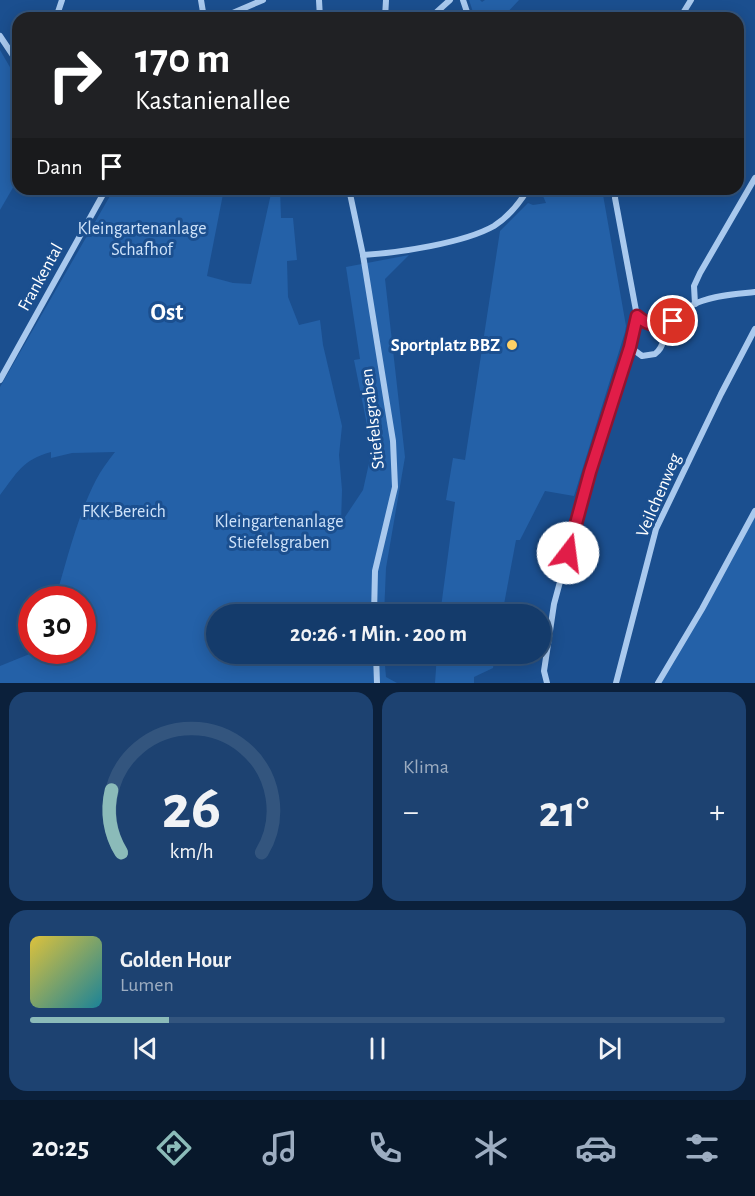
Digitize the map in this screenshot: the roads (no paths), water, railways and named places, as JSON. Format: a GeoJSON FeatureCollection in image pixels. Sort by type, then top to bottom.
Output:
{"type":"FeatureCollection","features":[{"type":"Feature","properties":{"kind":"street"},"geometry":{"type":"LineString","coordinates":[[235,12],[263,0]]}},
{"type":"Feature","properties":{"kind":"street"},"geometry":{"type":"LineString","coordinates":[[437,12],[450,0]]}},
{"type":"Feature","properties":{"kind":"street"},"geometry":{"type":"LineString","coordinates":[[0,36],[12,54]]}},
{"type":"Feature","properties":{"kind":"street"},"geometry":{"type":"LineString","coordinates":[[695,304],[694,286],[700,273],[755,178]]}},
{"type":"Feature","properties":{"kind":"street","name":"Frankental"},"geometry":{"type":"LineString","coordinates":[[0,380],[103,195]]}},
{"type":"Feature","properties":{"kind":"street","name":"Stiefelsgraben"},"geometry":{"type":"LineString","coordinates":[[350,195],[363,255],[393,441],[394,487],[375,571],[374,604]]}},
{"type":"Feature","properties":{"kind":"street"},"geometry":{"type":"LineString","coordinates":[[363,255],[393,253],[478,233],[495,225],[510,213],[524,195]]}},
{"type":"Feature","properties":{"kind":"street"},"geometry":{"type":"LineString","coordinates":[[547,683],[544,671],[550,621],[637,316],[615,195]]}},
{"type":"Feature","properties":{"kind":"street"},"geometry":{"type":"LineString","coordinates":[[637,316],[647,323],[659,326],[673,321],[684,310],[695,304],[712,298],[755,292]]}},
{"type":"Feature","properties":{"kind":"street"},"geometry":{"type":"LineString","coordinates":[[630,347],[642,356],[655,354],[663,342],[663,331],[659,326]]}},
{"type":"Feature","properties":{"kind":"street","name":"Veilchenweg"},"geometry":{"type":"LineString","coordinates":[[616,683],[656,529],[755,329]]}},
{"type":"Feature","properties":{"kind":"street"},"geometry":{"type":"LineString","coordinates":[[658,683],[702,609],[755,511]]}},
{"type":"Feature","properties":{"kind":"street"},"geometry":{"type":"LineString","coordinates":[[376,664],[377,683]]}},
{"type":"Feature","properties":{"kind":"place","name":"Sportplatz BBZ"},"geometry":{"type":"Point","coordinates":[512,345]}},
{"type":"Feature","properties":{"kind":"district","name":"Ost"},"geometry":{"type":"Point","coordinates":[167,312]}},
{"type":"Feature","properties":{"kind":"park label","name":"Kleingartenanlage Schafhof"},"geometry":{"type":"Point","coordinates":[142,238]}},
{"type":"Feature","properties":{"kind":"park label","name":"FKK-Bereich"},"geometry":{"type":"Point","coordinates":[124,511]}},
{"type":"Feature","properties":{"kind":"park label","name":"Kleingartenanlage Stiefelsgraben"},"geometry":{"type":"Point","coordinates":[279,531]}}]}
